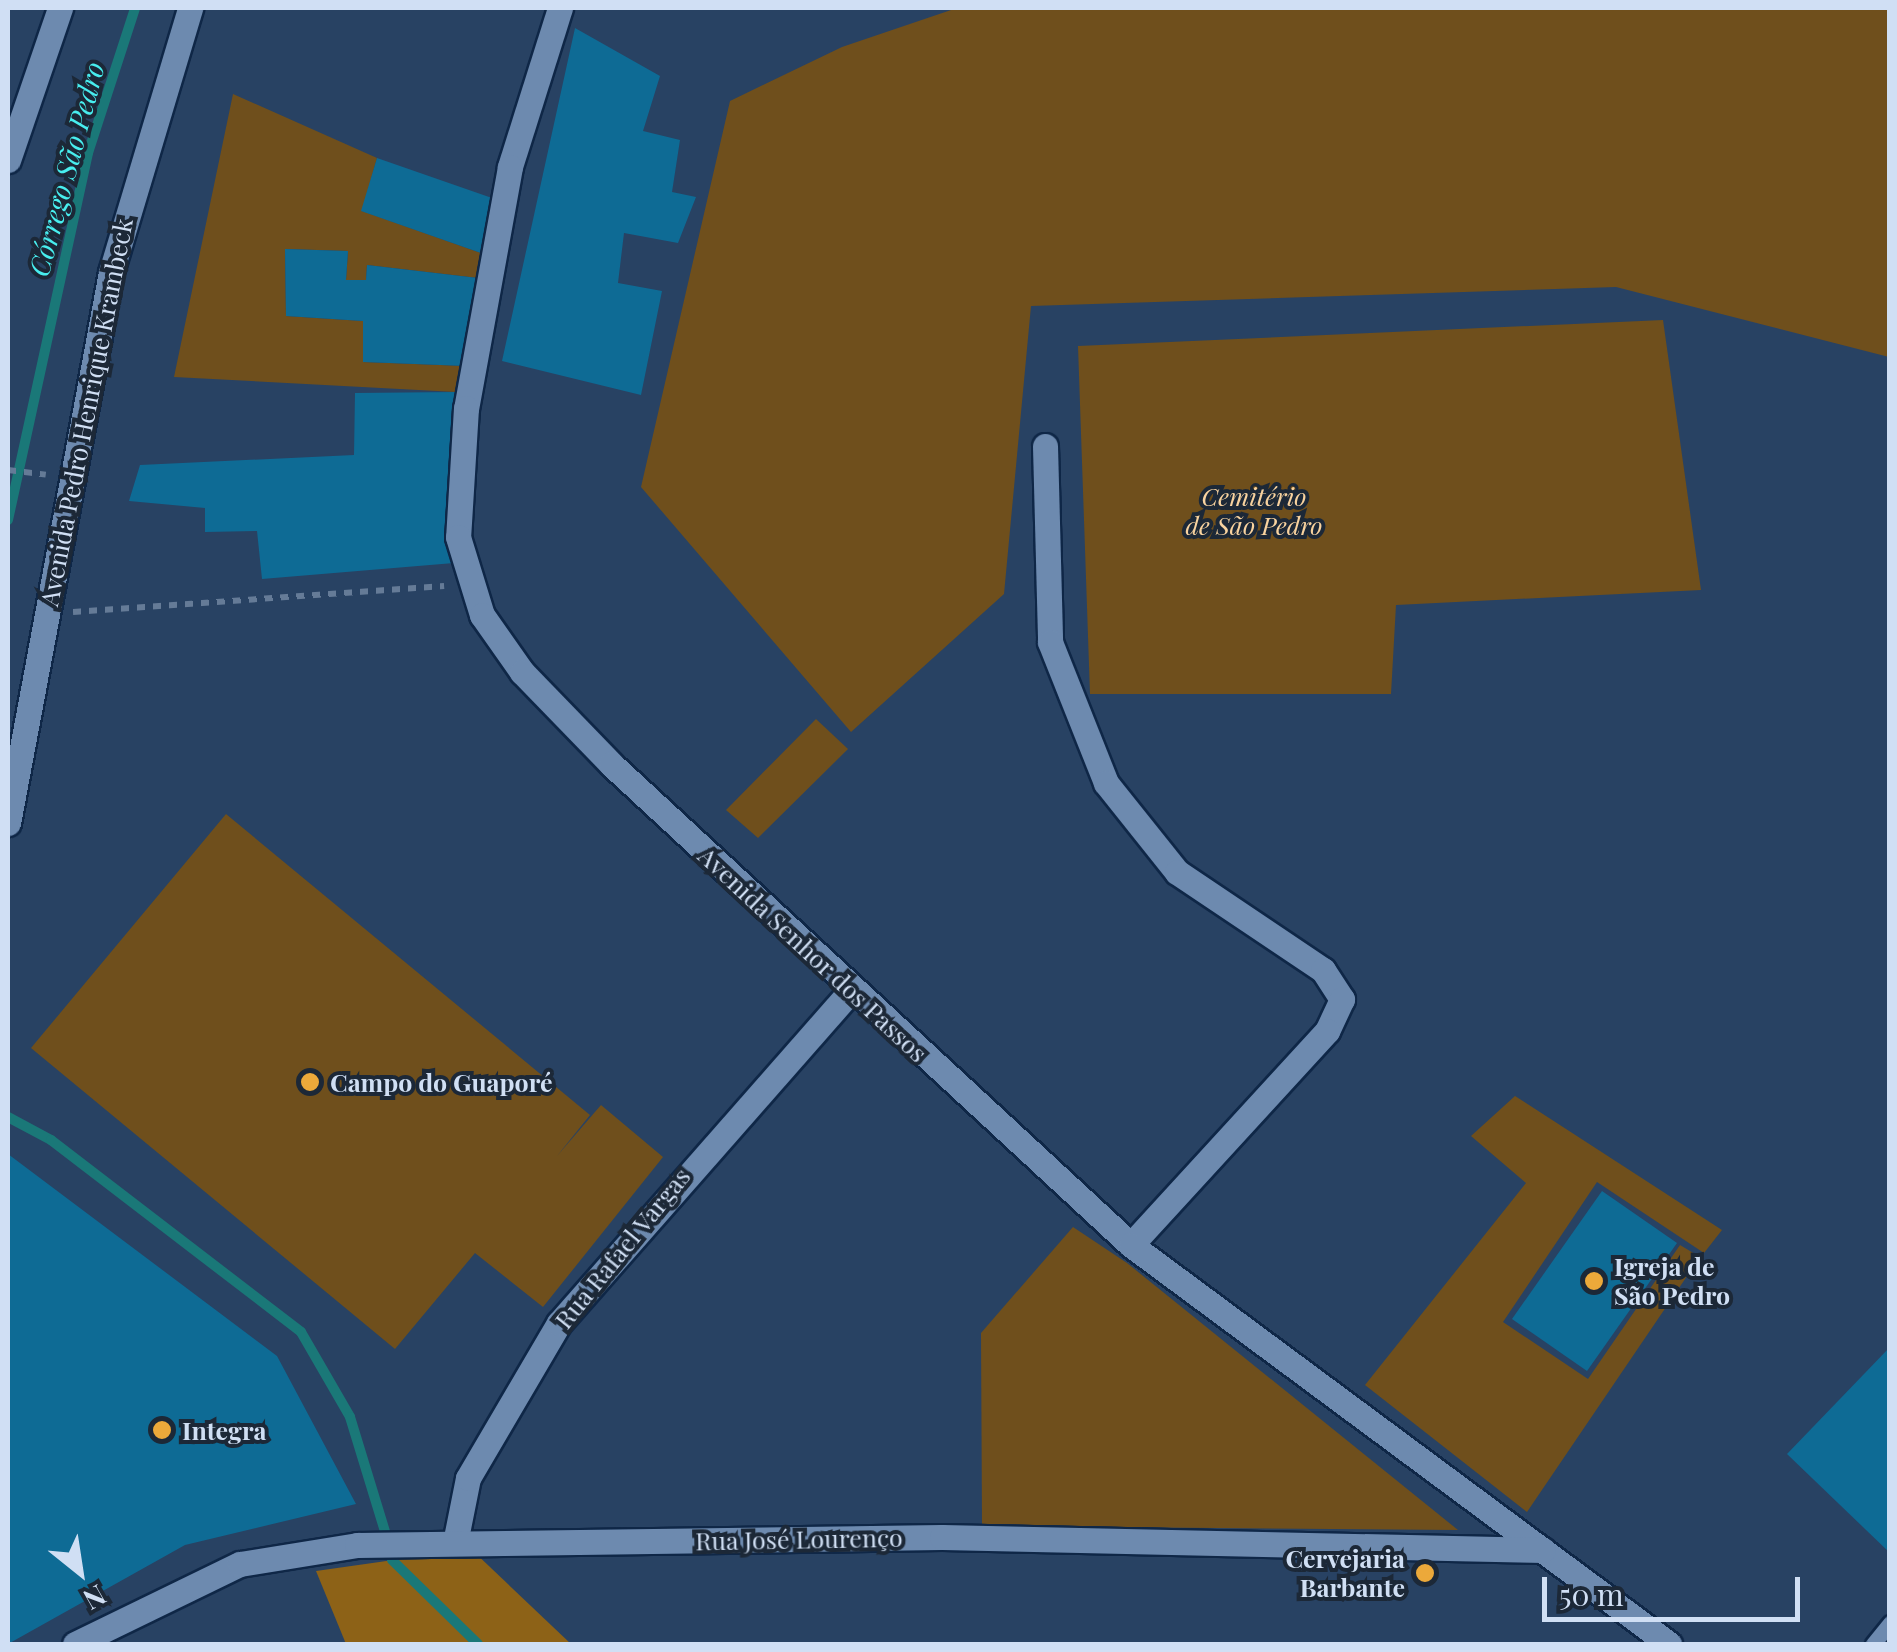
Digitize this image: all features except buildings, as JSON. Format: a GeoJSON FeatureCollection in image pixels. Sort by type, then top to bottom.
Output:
{"type":"FeatureCollection","features":[{"type":"Feature","properties":{"kind":"street"},"geometry":{"type":"LineString","coordinates":[[8,160],[60,8]]}},
{"type":"Feature","properties":{"kind":"street","name":"Avenida Pedro Henrique Krambeck"},"geometry":{"type":"LineString","coordinates":[[8,823],[111,272],[190,8]]}},
{"type":"Feature","properties":{"kind":"street","name":"Avenida Senhor dos Passos"},"geometry":{"type":"LineString","coordinates":[[560,8],[524,113],[478,324],[458,493],[465,584],[522,672],[851,991],[1131,1245],[1669,1644]]}},
{"type":"Feature","properties":{"kind":"street"},"geometry":{"type":"LineString","coordinates":[[1045,446],[1050,642],[1106,783],[1178,872],[1323,970],[1342,999],[1327,1031],[1131,1245]]}},
{"type":"Feature","properties":{"kind":"street","name":"Rua Rafael Vargas"},"geometry":{"type":"LineString","coordinates":[[456,1543],[468,1478],[559,1323],[851,991]]}},
{"type":"Feature","properties":{"kind":"street","name":"Rua José Lourenço"},"geometry":{"type":"LineString","coordinates":[[75,1644],[180,1586],[240,1564],[358,1546],[942,1538],[1542,1550]]}},
{"type":"Feature","properties":{"kind":"lane"},"geometry":{"type":"LineString","coordinates":[[1874,1644],[1890,1623]]}},
{"type":"Feature","properties":{"kind":"path"},"geometry":{"type":"LineString","coordinates":[[8,470],[47,475]]}},
{"type":"Feature","properties":{"kind":"path"},"geometry":{"type":"LineString","coordinates":[[46,614],[465,584]]}},
{"type":"Feature","properties":{"kind":"green space"},"geometry":{"type":"Polygon","coordinates":[[[957,8],[1889,8],[1889,357],[1616,287],[1031,306],[1004,594],[851,732],[641,487],[730,101],[842,47],[957,8]]]}},
{"type":"Feature","properties":{"kind":"green space"},"geometry":{"type":"Polygon","coordinates":[[[233,94],[377,158],[362,211],[481,253],[478,278],[367,265],[366,280],[346,280],[348,251],[285,249],[286,316],[363,321],[363,362],[466,366],[456,392],[174,377],[233,94]]]}},
{"type":"Feature","properties":{"kind":"green space","name":"Cemitério de São Pedro"},"geometry":{"type":"Polygon","coordinates":[[[1663,320],[1701,590],[1396,605],[1391,694],[1090,694],[1078,346],[1663,320]]]}},
{"type":"Feature","properties":{"kind":"green space"},"geometry":{"type":"Polygon","coordinates":[[[816,719],[848,749],[758,838],[726,810],[816,719]]]}},
{"type":"Feature","properties":{"kind":"green space","name":"Campo do Guaporé"},"geometry":{"type":"Polygon","coordinates":[[[226,814],[590,1115],[557,1156],[601,1105],[663,1157],[543,1307],[475,1253],[395,1349],[31,1048],[226,814]]]}},
{"type":"Feature","properties":{"kind":"green space"},"geometry":{"type":"Polygon","coordinates":[[[1515,1096],[1722,1230],[1704,1253],[1597,1182],[1503,1322],[1588,1379],[1680,1245],[1700,1257],[1527,1512],[1365,1385],[1526,1183],[1471,1136],[1515,1096]]]}},
{"type":"Feature","properties":{"kind":"green space"},"geometry":{"type":"Polygon","coordinates":[[[1073,1227],[1127,1263],[1458,1530],[982,1526],[981,1333],[1073,1227]]]}},
{"type":"Feature","properties":{"kind":"shaded area"},"geometry":{"type":"Polygon","coordinates":[[[471,1549],[571,1644],[346,1644],[316,1571],[471,1549]]]}},
{"type":"Feature","properties":{"kind":"waterway","name":"Córrego São Pedro"},"geometry":{"type":"LineString","coordinates":[[8,520],[88,153],[135,8]]}},
{"type":"Feature","properties":{"kind":"waterway"},"geometry":{"type":"LineString","coordinates":[[8,1117],[51,1140],[301,1332],[350,1417],[386,1535]]}},
{"type":"Feature","properties":{"kind":"waterway"},"geometry":{"type":"LineString","coordinates":[[392,1560],[478,1644]]}},
{"type":"Feature","properties":{"kind":"place","name":"Campo do Guaporé"},"geometry":{"type":"Point","coordinates":[310,1082]}},
{"type":"Feature","properties":{"kind":"place","name":"Igreja de São Pedro"},"geometry":{"type":"Point","coordinates":[1594,1281]}},
{"type":"Feature","properties":{"kind":"place","name":"Integra"},"geometry":{"type":"Point","coordinates":[162,1430]}},
{"type":"Feature","properties":{"kind":"place","name":"Cervejaria Barbante"},"geometry":{"type":"Point","coordinates":[1425,1573]}}]}
